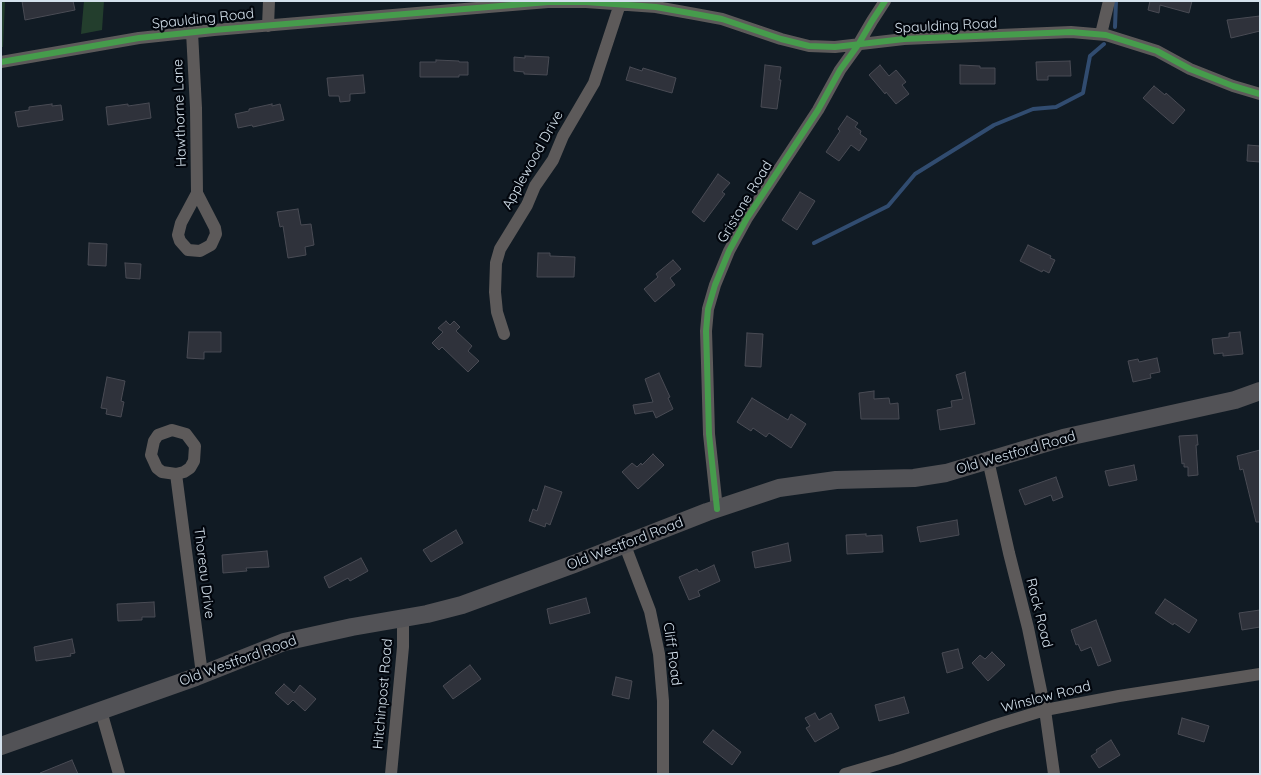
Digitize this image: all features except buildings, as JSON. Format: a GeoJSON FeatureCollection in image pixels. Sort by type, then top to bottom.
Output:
{"type":"FeatureCollection","features":[{"type":"Feature","properties":{"kind":"main road","name":"Old Westford Road"},"geometry":{"type":"LineString","coordinates":[[1,746],[202,674],[284,642],[427,614],[462,605],[574,564],[624,543],[779,488],[836,480],[914,478],[946,474],[1063,438],[1235,400],[1260,391]]}},
{"type":"Feature","properties":{"kind":"street"},"geometry":{"type":"LineString","coordinates":[[268,26],[269,1]]}},
{"type":"Feature","properties":{"kind":"street","name":"Gristone Road"},"geometry":{"type":"LineString","coordinates":[[717,509],[709,434],[706,331],[708,309],[714,285],[729,251],[747,218],[818,110],[840,70],[885,1]]}},
{"type":"Feature","properties":{"kind":"street"},"geometry":{"type":"LineString","coordinates":[[1101,34],[1109,1]]}},
{"type":"Feature","properties":{"kind":"street","name":"Spaulding Road"},"geometry":{"type":"LineString","coordinates":[[1,62],[138,38],[192,32],[548,2],[656,7],[722,19],[781,39],[809,46],[835,47],[904,39],[1061,32],[1101,34],[1156,51],[1190,69],[1233,86],[1260,94]]}},
{"type":"Feature","properties":{"kind":"street","name":"Applewood Drive"},"geometry":{"type":"LineString","coordinates":[[504,334],[497,312],[495,292],[496,262],[500,249],[527,205],[535,186],[553,160],[567,129],[594,83],[620,4]]}},
{"type":"Feature","properties":{"kind":"street","name":"Hawthorne Lane"},"geometry":{"type":"LineString","coordinates":[[192,32],[196,108],[197,193]]}},
{"type":"Feature","properties":{"kind":"street","name":"Rack Road"},"geometry":{"type":"LineString","coordinates":[[988,460],[1008,553],[1028,628],[1045,710],[1054,774]]}},
{"type":"Feature","properties":{"kind":"street","name":"Thoreau Drive"},"geometry":{"type":"LineString","coordinates":[[176,474],[202,674]]}},
{"type":"Feature","properties":{"kind":"street","name":"Cliff Road"},"geometry":{"type":"LineString","coordinates":[[624,543],[650,611],[658,654],[663,701],[663,774]]}},
{"type":"Feature","properties":{"kind":"street","name":"Hitchinpost Road"},"geometry":{"type":"LineString","coordinates":[[392,774],[404,617]]}},
{"type":"Feature","properties":{"kind":"street","name":"Winslow Road"},"geometry":{"type":"LineString","coordinates":[[845,774],[1045,710],[1118,696],[1260,674]]}},
{"type":"Feature","properties":{"kind":"street"},"geometry":{"type":"LineString","coordinates":[[101,711],[119,774]]}},
{"type":"Feature","properties":{"kind":"green space"},"geometry":{"type":"Polygon","coordinates":[[[1,1],[5,1],[3,47],[1,47],[1,1]]]}},
{"type":"Feature","properties":{"kind":"green space"},"geometry":{"type":"Polygon","coordinates":[[[84,1],[104,1],[102,30],[81,34],[84,1]]]}},
{"type":"Feature","properties":{"kind":"waterway"},"geometry":{"type":"LineString","coordinates":[[1115,27],[1116,1]]}},
{"type":"Feature","properties":{"kind":"waterway"},"geometry":{"type":"LineString","coordinates":[[814,243],[888,206],[915,174],[994,125],[1033,109],[1056,107],[1083,93],[1090,56],[1104,44]]}},
{"type":"Feature","properties":{"kind":"cycle path"},"geometry":{"type":"LineString","coordinates":[[717,509],[709,434],[706,331],[708,309],[715,285],[729,251],[747,218],[818,110],[840,70],[885,1]]}},
{"type":"Feature","properties":{"kind":"cycle path"},"geometry":{"type":"LineString","coordinates":[[1,62],[139,38],[214,30],[548,2],[586,2],[656,7],[722,19],[781,39],[809,46],[835,47],[904,39],[1071,32],[1106,35],[1157,51],[1190,69],[1233,86],[1260,94]]}}]}
